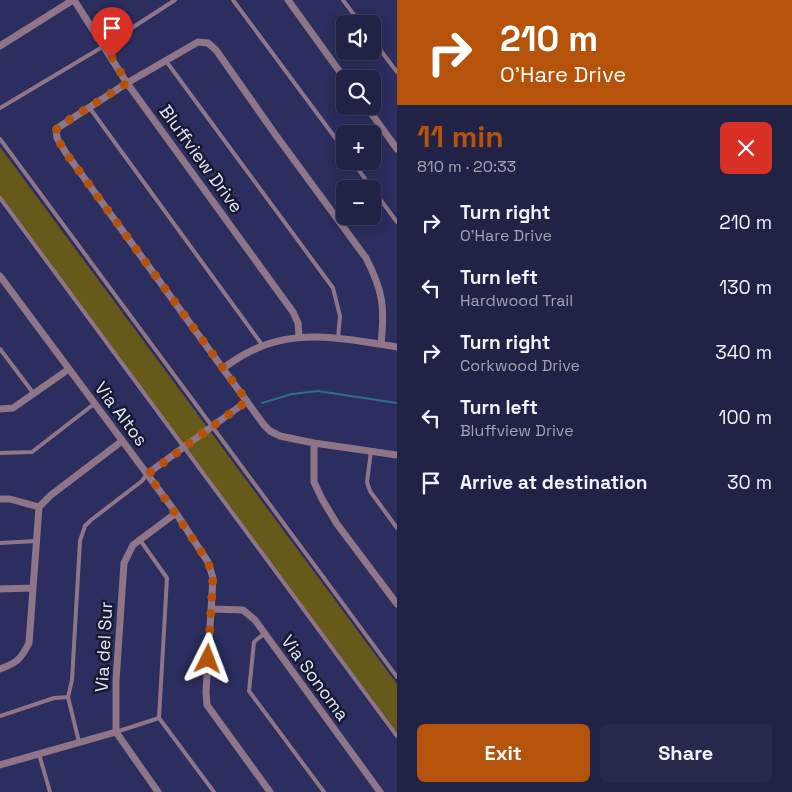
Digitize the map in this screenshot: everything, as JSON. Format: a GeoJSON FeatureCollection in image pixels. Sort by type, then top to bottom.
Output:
{"type":"FeatureCollection","features":[{"type":"Feature","properties":{"kind":"street","name":"Bluffview Drive"},"geometry":{"type":"LineString","coordinates":[[74,0],[127,83],[293,312],[298,323],[299,336]]}},
{"type":"Feature","properties":{"kind":"street"},"geometry":{"type":"LineString","coordinates":[[0,46],[74,0]]}},
{"type":"Feature","properties":{"kind":"street"},"geometry":{"type":"LineString","coordinates":[[288,0],[339,70]]}},
{"type":"Feature","properties":{"kind":"street"},"geometry":{"type":"LineString","coordinates":[[381,344],[383,320],[380,290],[366,258],[274,134],[216,50],[208,42],[198,42],[127,83],[56,130],[57,138],[66,153],[270,431],[280,436],[314,443],[397,455]]}},
{"type":"Feature","properties":{"kind":"street"},"geometry":{"type":"LineString","coordinates":[[373,115],[397,148]]}},
{"type":"Feature","properties":{"kind":"street","name":"Via Altos"},"geometry":{"type":"LineString","coordinates":[[0,276],[148,474],[208,562],[213,578],[206,692],[208,705],[270,792]]}},
{"type":"Feature","properties":{"kind":"street"},"geometry":{"type":"LineString","coordinates":[[223,368],[250,351],[299,336],[338,338],[397,347]]}},
{"type":"Feature","properties":{"kind":"street"},"geometry":{"type":"LineString","coordinates":[[0,408],[13,408],[69,369]]}},
{"type":"Feature","properties":{"kind":"street"},"geometry":{"type":"LineString","coordinates":[[148,474],[247,401]]}},
{"type":"Feature","properties":{"kind":"street"},"geometry":{"type":"LineString","coordinates":[[0,669],[11,665],[22,657],[29,643],[39,507],[122,441]]}},
{"type":"Feature","properties":{"kind":"street"},"geometry":{"type":"LineString","coordinates":[[314,443],[314,482],[322,499],[337,524],[397,604]]}},
{"type":"Feature","properties":{"kind":"street"},"geometry":{"type":"LineString","coordinates":[[0,499],[10,499],[39,507]]}},
{"type":"Feature","properties":{"kind":"street","name":"Via del Sur"},"geometry":{"type":"LineString","coordinates":[[116,732],[116,681],[124,563],[133,544],[176,513]]}},
{"type":"Feature","properties":{"kind":"street"},"geometry":{"type":"LineString","coordinates":[[0,589],[32,588]]}},
{"type":"Feature","properties":{"kind":"street","name":"Via Sonoma"},"geometry":{"type":"LineString","coordinates":[[211,609],[243,610],[255,620],[380,792]]}},
{"type":"Feature","properties":{"kind":"street"},"geometry":{"type":"LineString","coordinates":[[0,765],[116,732],[158,792]]}},
{"type":"Feature","properties":{"kind":"lane"},"geometry":{"type":"LineString","coordinates":[[0,108],[104,46],[175,0]]}},
{"type":"Feature","properties":{"kind":"lane"},"geometry":{"type":"LineString","coordinates":[[233,0],[336,140]]}},
{"type":"Feature","properties":{"kind":"lane"},"geometry":{"type":"LineString","coordinates":[[343,0],[354,15]]}},
{"type":"Feature","properties":{"kind":"lane"},"geometry":{"type":"LineString","coordinates":[[381,51],[397,72]]}},
{"type":"Feature","properties":{"kind":"lane"},"geometry":{"type":"LineString","coordinates":[[166,61],[333,288],[340,316],[338,338]]}},
{"type":"Feature","properties":{"kind":"lane"},"geometry":{"type":"LineString","coordinates":[[89,107],[263,346]]}},
{"type":"Feature","properties":{"kind":"lane"},"geometry":{"type":"LineString","coordinates":[[0,139],[397,677]]}},
{"type":"Feature","properties":{"kind":"lane"},"geometry":{"type":"LineString","coordinates":[[359,170],[397,222]]}},
{"type":"Feature","properties":{"kind":"lane"},"geometry":{"type":"LineString","coordinates":[[0,198],[397,736]]}},
{"type":"Feature","properties":{"kind":"lane"},"geometry":{"type":"LineString","coordinates":[[0,349],[34,394]]}},
{"type":"Feature","properties":{"kind":"lane"},"geometry":{"type":"LineString","coordinates":[[0,453],[32,452],[94,404]]}},
{"type":"Feature","properties":{"kind":"lane"},"geometry":{"type":"LineString","coordinates":[[371,451],[368,482],[370,491],[397,528]]}},
{"type":"Feature","properties":{"kind":"lane"},"geometry":{"type":"LineString","coordinates":[[79,742],[68,704],[68,697],[72,680],[80,541],[85,526],[142,482],[148,474]]}},
{"type":"Feature","properties":{"kind":"lane"},"geometry":{"type":"LineString","coordinates":[[140,540],[167,578],[159,718],[214,792]]}},
{"type":"Feature","properties":{"kind":"lane"},"geometry":{"type":"LineString","coordinates":[[0,543],[36,541]]}},
{"type":"Feature","properties":{"kind":"lane"},"geometry":{"type":"LineString","coordinates":[[265,633],[254,642],[249,691],[324,792]]}},
{"type":"Feature","properties":{"kind":"lane"},"geometry":{"type":"LineString","coordinates":[[0,716],[54,698],[68,697]]}},
{"type":"Feature","properties":{"kind":"lane"},"geometry":{"type":"LineString","coordinates":[[116,732],[159,718]]}},
{"type":"Feature","properties":{"kind":"lane"},"geometry":{"type":"LineString","coordinates":[[39,754],[50,792]]}},
{"type":"Feature","properties":{"kind":"shaded area"},"geometry":{"type":"Polygon","coordinates":[[[0,147],[397,684],[397,733],[0,196],[0,147]]]}},
{"type":"Feature","properties":{"kind":"waterway"},"geometry":{"type":"LineString","coordinates":[[262,403],[292,394],[318,391],[397,403]]}},
{"type":"Feature","properties":{"kind":"route"},"geometry":{"type":"LineString","coordinates":[[112,58],[127,83],[61,125],[56,130],[57,138],[60,145],[247,401],[148,474],[208,562],[213,578],[208,659]]}}]}
